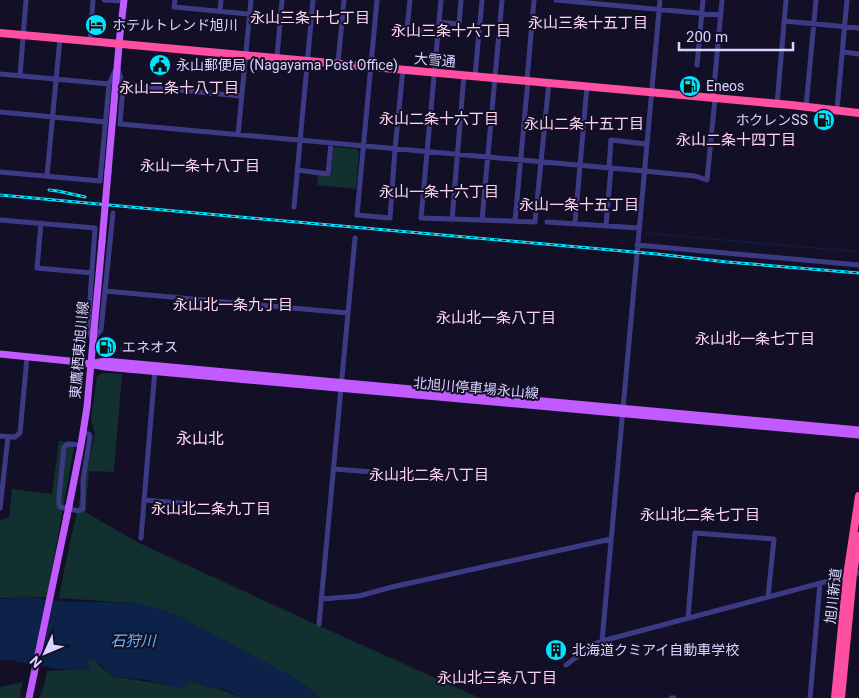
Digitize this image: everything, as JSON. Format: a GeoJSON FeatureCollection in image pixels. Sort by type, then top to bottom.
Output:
{"type":"FeatureCollection","features":[{"type":"Feature","properties":{"kind":"highway","name":"大雪通"},"geometry":{"type":"LineString","coordinates":[[0,33],[859,111]]}},
{"type":"Feature","properties":{"kind":"highway","name":"旭川新道"},"geometry":{"type":"LineString","coordinates":[[841,698],[859,496]]}},
{"type":"Feature","properties":{"kind":"highway","name":"旭川新道"},"geometry":{"type":"LineString","coordinates":[[835,698],[859,536]]}},
{"type":"Feature","properties":{"kind":"main road","name":"東鷹栖東旭川線"},"geometry":{"type":"LineString","coordinates":[[29,698],[69,506],[87,407],[124,1]]}},
{"type":"Feature","properties":{"kind":"main road","name":"北旭川停車場永山線"},"geometry":{"type":"LineString","coordinates":[[0,354],[104,367],[155,369],[342,385],[622,411],[859,436]]}},
{"type":"Feature","properties":{"kind":"main road","name":"北旭川停車場永山線"},"geometry":{"type":"LineString","coordinates":[[622,411],[859,430]]}},
{"type":"Feature","properties":{"kind":"street"},"geometry":{"type":"LineString","coordinates":[[20,76],[26,0]]}},
{"type":"Feature","properties":{"kind":"street"},"geometry":{"type":"LineString","coordinates":[[90,41],[93,0]]}},
{"type":"Feature","properties":{"kind":"street"},"geometry":{"type":"LineString","coordinates":[[104,0],[124,1]]}},
{"type":"Feature","properties":{"kind":"street"},"geometry":{"type":"LineString","coordinates":[[175,0],[174,7],[280,17]]}},
{"type":"Feature","properties":{"kind":"street"},"geometry":{"type":"LineString","coordinates":[[220,11],[222,0]]}},
{"type":"Feature","properties":{"kind":"street"},"geometry":{"type":"LineString","coordinates":[[238,134],[251,0]]}},
{"type":"Feature","properties":{"kind":"street"},"geometry":{"type":"LineString","coordinates":[[276,58],[282,0]]}},
{"type":"Feature","properties":{"kind":"street"},"geometry":{"type":"LineString","coordinates":[[294,207],[312,0]]}},
{"type":"Feature","properties":{"kind":"street"},"geometry":{"type":"LineString","coordinates":[[338,63],[344,0]]}},
{"type":"Feature","properties":{"kind":"street"},"geometry":{"type":"LineString","coordinates":[[377,0],[357,215],[390,218],[403,69]]}},
{"type":"Feature","properties":{"kind":"street"},"geometry":{"type":"LineString","coordinates":[[410,0],[407,29],[437,32]]}},
{"type":"Feature","properties":{"kind":"street"},"geometry":{"type":"LineString","coordinates":[[440,0],[421,218],[535,222],[549,82]]}},
{"type":"Feature","properties":{"kind":"street"},"geometry":{"type":"LineString","coordinates":[[438,22],[458,24],[461,0]]}},
{"type":"Feature","properties":{"kind":"street"},"geometry":{"type":"LineString","coordinates":[[475,76],[482,0]]}},
{"type":"Feature","properties":{"kind":"street"},"geometry":{"type":"LineString","coordinates":[[482,220],[502,0]]}},
{"type":"Feature","properties":{"kind":"street"},"geometry":{"type":"LineString","coordinates":[[515,221],[534,0]]}},
{"type":"Feature","properties":{"kind":"street"},"geometry":{"type":"LineString","coordinates":[[556,0],[616,3],[659,10],[720,15]]}},
{"type":"Feature","properties":{"kind":"street"},"geometry":{"type":"LineString","coordinates":[[602,641],[660,0]]}},
{"type":"Feature","properties":{"kind":"street"},"geometry":{"type":"LineString","coordinates":[[697,64],[703,0]]}},
{"type":"Feature","properties":{"kind":"street"},"geometry":{"type":"LineString","coordinates":[[117,66],[123,85],[120,124],[644,171],[695,176],[707,180],[722,0]]}},
{"type":"Feature","properties":{"kind":"street"},"geometry":{"type":"LineString","coordinates":[[777,104],[786,0]]}},
{"type":"Feature","properties":{"kind":"street"},"geometry":{"type":"LineString","coordinates":[[806,107],[816,0]]}},
{"type":"Feature","properties":{"kind":"street"},"geometry":{"type":"LineString","coordinates":[[837,109],[848,0]]}},
{"type":"Feature","properties":{"kind":"street"},"geometry":{"type":"LineString","coordinates":[[784,21],[859,28]]}},
{"type":"Feature","properties":{"kind":"street"},"geometry":{"type":"LineString","coordinates":[[47,176],[60,38]]}},
{"type":"Feature","properties":{"kind":"street"},"geometry":{"type":"LineString","coordinates":[[843,52],[859,54]]}},
{"type":"Feature","properties":{"kind":"street"},"geometry":{"type":"LineString","coordinates":[[0,172],[100,181],[109,84],[117,66]]}},
{"type":"Feature","properties":{"kind":"street"},"geometry":{"type":"LineString","coordinates":[[0,74],[109,84]]}},
{"type":"Feature","properties":{"kind":"street"},"geometry":{"type":"LineString","coordinates":[[452,220],[464,75]]}},
{"type":"Feature","properties":{"kind":"street"},"geometry":{"type":"LineString","coordinates":[[123,85],[241,96]]}},
{"type":"Feature","properties":{"kind":"street"},"geometry":{"type":"LineString","coordinates":[[575,223],[587,86]]}},
{"type":"Feature","properties":{"kind":"street"},"geometry":{"type":"LineString","coordinates":[[0,112],[106,122]]}},
{"type":"Feature","properties":{"kind":"street"},"geometry":{"type":"LineString","coordinates":[[606,225],[611,140],[646,144]]}},
{"type":"Feature","properties":{"kind":"street"},"geometry":{"type":"LineString","coordinates":[[297,170],[328,174],[331,143]]}},
{"type":"Feature","properties":{"kind":"street"},"geometry":{"type":"LineString","coordinates":[[92,340],[100,330],[113,213]]}},
{"type":"Feature","properties":{"kind":"street"},"geometry":{"type":"LineString","coordinates":[[0,220],[96,228],[88,327],[92,340]]}},
{"type":"Feature","properties":{"kind":"street"},"geometry":{"type":"LineString","coordinates":[[547,222],[639,228]]}},
{"type":"Feature","properties":{"kind":"street"},"geometry":{"type":"LineString","coordinates":[[41,223],[38,268],[92,273]]}},
{"type":"Feature","properties":{"kind":"street"},"geometry":{"type":"LineString","coordinates":[[319,624],[355,238]]}},
{"type":"Feature","properties":{"kind":"street"},"geometry":{"type":"LineString","coordinates":[[637,245],[859,266]]}},
{"type":"Feature","properties":{"kind":"street"},"geometry":{"type":"LineString","coordinates":[[105,291],[348,313]]}},
{"type":"Feature","properties":{"kind":"street"},"geometry":{"type":"LineString","coordinates":[[0,436],[15,437],[20,433],[27,357]]}},
{"type":"Feature","properties":{"kind":"street"},"geometry":{"type":"LineString","coordinates":[[141,538],[155,369]]}},
{"type":"Feature","properties":{"kind":"street"},"geometry":{"type":"LineString","coordinates":[[81,445],[68,444],[64,447],[59,497],[60,507],[79,511],[83,509],[82,480],[90,437],[89,434],[83,432]]}},
{"type":"Feature","properties":{"kind":"street"},"geometry":{"type":"LineString","coordinates":[[0,508],[8,437]]}},
{"type":"Feature","properties":{"kind":"street"},"geometry":{"type":"LineString","coordinates":[[334,469],[411,475]]}},
{"type":"Feature","properties":{"kind":"street"},"geometry":{"type":"LineString","coordinates":[[144,500],[193,504]]}},
{"type":"Feature","properties":{"kind":"street"},"geometry":{"type":"LineString","coordinates":[[688,618],[695,533],[774,539],[768,596]]}},
{"type":"Feature","properties":{"kind":"street"},"geometry":{"type":"LineString","coordinates":[[322,599],[359,596],[611,539]]}},
{"type":"Feature","properties":{"kind":"street"},"geometry":{"type":"LineString","coordinates":[[566,665],[594,644],[602,641],[853,574]]}},
{"type":"Feature","properties":{"kind":"street"},"geometry":{"type":"LineString","coordinates":[[810,698],[820,583]]}},
{"type":"Feature","properties":{"kind":"green space"},"geometry":{"type":"Polygon","coordinates":[[[335,147],[357,149],[359,152],[356,189],[317,185],[318,175],[330,176],[333,149],[335,147]]]}},
{"type":"Feature","properties":{"kind":"green space"},"geometry":{"type":"Polygon","coordinates":[[[102,373],[122,374],[114,472],[89,471],[85,512],[139,543],[480,698],[319,698],[143,604],[59,598],[95,434],[91,420],[97,376],[102,373]]]}},
{"type":"Feature","properties":{"kind":"green space"},"geometry":{"type":"Polygon","coordinates":[[[59,441],[75,442],[47,597],[0,598],[0,520],[9,518],[12,489],[52,494],[59,441]]]}},
{"type":"Feature","properties":{"kind":"green space"},"geometry":{"type":"Polygon","coordinates":[[[85,659],[94,660],[111,676],[186,688],[186,683],[191,681],[212,689],[212,686],[242,698],[39,698],[44,687],[47,671],[91,669],[85,659]]]}},
{"type":"Feature","properties":{"kind":"green space"},"geometry":{"type":"Polygon","coordinates":[[[23,682],[20,692],[21,698],[0,698],[0,687],[23,682]]]}},
{"type":"Feature","properties":{"kind":"water","name":"石狩川"},"geometry":{"type":"Polygon","coordinates":[[[26,597],[69,602],[143,604],[177,615],[288,674],[321,698],[242,698],[229,691],[213,686],[212,689],[191,681],[187,683],[187,688],[178,688],[147,680],[111,676],[100,664],[90,660],[85,660],[92,669],[67,670],[0,660],[0,599],[26,597]]]}},
{"type":"Feature","properties":{"kind":"waterway"},"geometry":{"type":"LineString","coordinates":[[645,233],[859,252]]}},
{"type":"Feature","properties":{"kind":"railway"},"geometry":{"type":"LineString","coordinates":[[49,190],[85,197]]}},
{"type":"Feature","properties":{"kind":"railway"},"geometry":{"type":"LineString","coordinates":[[0,195],[859,273]]}},
{"type":"Feature","properties":{"kind":"place","name":"ホテルトレンド旭川"},"geometry":{"type":"Point","coordinates":[96,25]}},
{"type":"Feature","properties":{"kind":"place","name":"永山郵便局 (Nagayama Post Office)"},"geometry":{"type":"Point","coordinates":[160,65]}},
{"type":"Feature","properties":{"kind":"place","name":"Eneos"},"geometry":{"type":"Point","coordinates":[690,86]}},
{"type":"Feature","properties":{"kind":"place","name":"ホクレンSS"},"geometry":{"type":"Point","coordinates":[824,120]}},
{"type":"Feature","properties":{"kind":"place","name":"エネオス"},"geometry":{"type":"Point","coordinates":[106,347]}},
{"type":"Feature","properties":{"kind":"place","name":"北海道クミアイ自動車学校"},"geometry":{"type":"Point","coordinates":[556,650]}},
{"type":"Feature","properties":{"kind":"district","name":"永山三条十七丁目"},"geometry":{"type":"Point","coordinates":[310,18]}},
{"type":"Feature","properties":{"kind":"district","name":"永山三条十五丁目"},"geometry":{"type":"Point","coordinates":[588,23]}},
{"type":"Feature","properties":{"kind":"district","name":"永山三条十六丁目"},"geometry":{"type":"Point","coordinates":[451,31]}},
{"type":"Feature","properties":{"kind":"district","name":"永山二条十八丁目"},"geometry":{"type":"Point","coordinates":[179,88]}},
{"type":"Feature","properties":{"kind":"district","name":"永山二条十六丁目"},"geometry":{"type":"Point","coordinates":[439,119]}},
{"type":"Feature","properties":{"kind":"district","name":"永山二条十五丁目"},"geometry":{"type":"Point","coordinates":[584,124]}},
{"type":"Feature","properties":{"kind":"district","name":"永山二条十四丁目"},"geometry":{"type":"Point","coordinates":[736,140]}},
{"type":"Feature","properties":{"kind":"district","name":"永山一条十八丁目"},"geometry":{"type":"Point","coordinates":[200,166]}},
{"type":"Feature","properties":{"kind":"district","name":"永山一条十六丁目"},"geometry":{"type":"Point","coordinates":[439,192]}},
{"type":"Feature","properties":{"kind":"district","name":"永山一条十五丁目"},"geometry":{"type":"Point","coordinates":[579,205]}},
{"type":"Feature","properties":{"kind":"district","name":"永山北一条九丁目"},"geometry":{"type":"Point","coordinates":[233,305]}},
{"type":"Feature","properties":{"kind":"district","name":"永山北一条八丁目"},"geometry":{"type":"Point","coordinates":[496,318]}},
{"type":"Feature","properties":{"kind":"district","name":"永山北一条七丁目"},"geometry":{"type":"Point","coordinates":[755,339]}},
{"type":"Feature","properties":{"kind":"district","name":"永山北"},"geometry":{"type":"Point","coordinates":[200,438]}},
{"type":"Feature","properties":{"kind":"district","name":"永山北二条八丁目"},"geometry":{"type":"Point","coordinates":[429,475]}},
{"type":"Feature","properties":{"kind":"district","name":"永山北二条九丁目"},"geometry":{"type":"Point","coordinates":[211,509]}},
{"type":"Feature","properties":{"kind":"district","name":"永山北二条七丁目"},"geometry":{"type":"Point","coordinates":[700,515]}},
{"type":"Feature","properties":{"kind":"district","name":"永山北三条八丁目"},"geometry":{"type":"Point","coordinates":[497,678]}}]}
